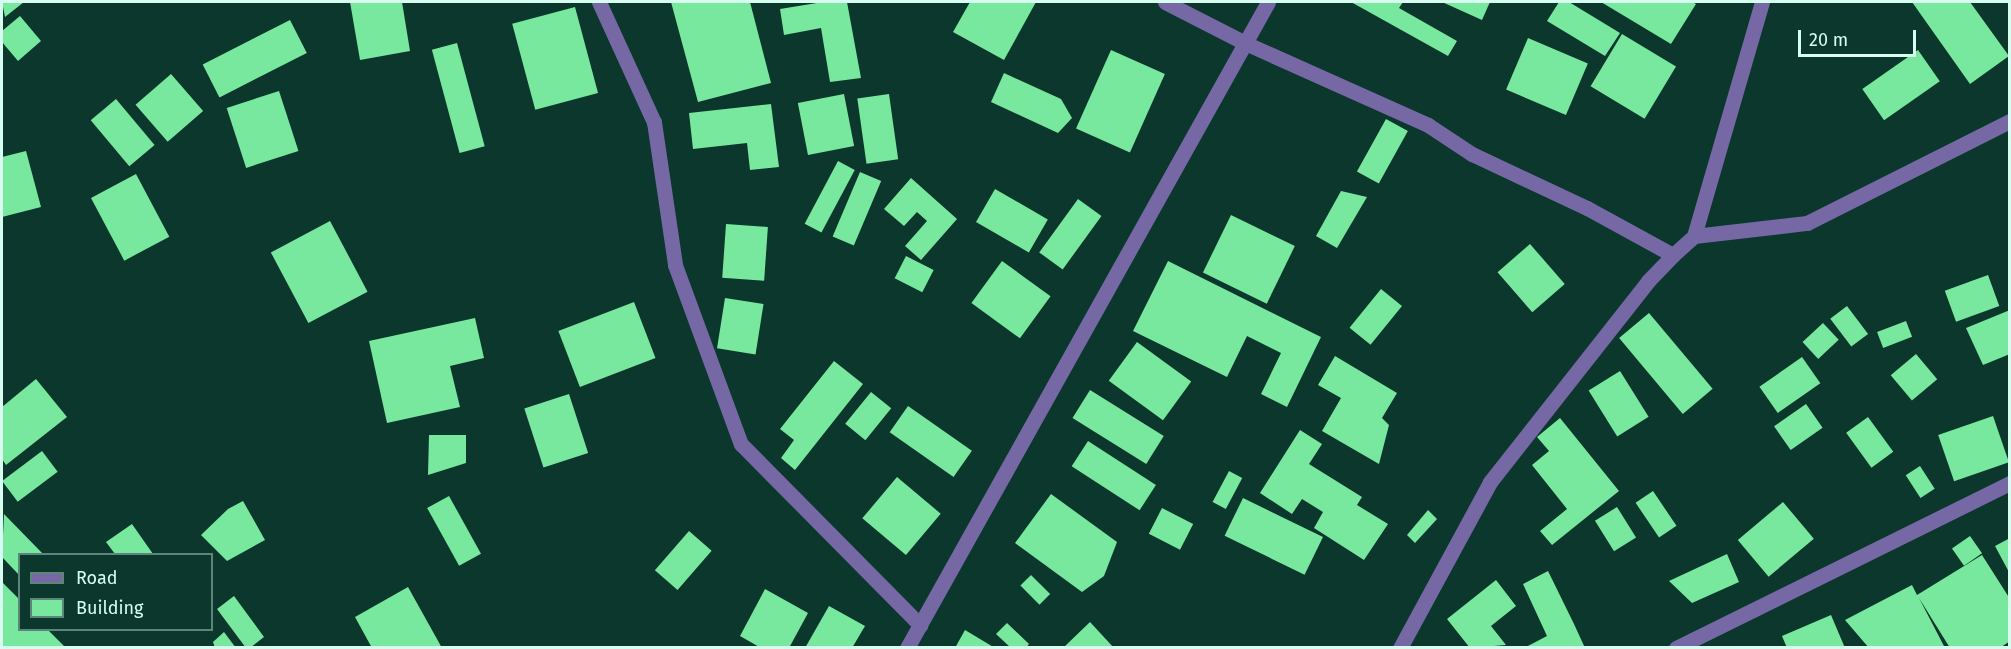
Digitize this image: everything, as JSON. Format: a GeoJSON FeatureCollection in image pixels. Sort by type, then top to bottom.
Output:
{"type":"FeatureCollection","features":[{"type":"Feature","properties":{"kind":"street"},"geometry":{"type":"LineString","coordinates":[[599,2],[654,122],[675,265],[741,444],[920,625]]}},
{"type":"Feature","properties":{"kind":"street"},"geometry":{"type":"LineString","coordinates":[[1165,2],[1245,43],[1428,125],[1472,154],[1587,208],[1673,255]]}},
{"type":"Feature","properties":{"kind":"street"},"geometry":{"type":"LineString","coordinates":[[907,648],[1268,2]]}},
{"type":"Feature","properties":{"kind":"street"},"geometry":{"type":"LineString","coordinates":[[1400,648],[1490,482],[1648,281],[1694,236],[1762,2]]}},
{"type":"Feature","properties":{"kind":"street"},"geometry":{"type":"LineString","coordinates":[[1694,236],[1807,224],[2010,122]]}},
{"type":"Feature","properties":{"kind":"street"},"geometry":{"type":"LineString","coordinates":[[1676,648],[2010,483]]}},
{"type":"Feature","properties":{"kind":"building"},"geometry":{"type":"Polygon","coordinates":[[[2,2],[24,2],[5,17],[2,2]]]}},
{"type":"Feature","properties":{"kind":"building"},"geometry":{"type":"Polygon","coordinates":[[[350,2],[402,2],[410,51],[360,60],[350,2]]]}},
{"type":"Feature","properties":{"kind":"building"},"geometry":{"type":"Polygon","coordinates":[[[671,2],[750,2],[771,83],[698,102],[671,2]]]}},
{"type":"Feature","properties":{"kind":"building"},"geometry":{"type":"Polygon","coordinates":[[[823,2],[847,2],[861,78],[830,82],[821,28],[784,35],[780,9],[823,2]]]}},
{"type":"Feature","properties":{"kind":"building"},"geometry":{"type":"Polygon","coordinates":[[[970,2],[1036,2],[1004,60],[953,32],[970,2]]]}},
{"type":"Feature","properties":{"kind":"building"},"geometry":{"type":"Polygon","coordinates":[[[1351,2],[1403,2],[1399,8],[1457,41],[1448,56],[1351,2]]]}},
{"type":"Feature","properties":{"kind":"building"},"geometry":{"type":"Polygon","coordinates":[[[1442,2],[1490,2],[1482,20],[1442,2]]]}},
{"type":"Feature","properties":{"kind":"building"},"geometry":{"type":"Polygon","coordinates":[[[1559,2],[1569,2],[1620,33],[1605,56],[1547,21],[1559,2]]]}},
{"type":"Feature","properties":{"kind":"building"},"geometry":{"type":"Polygon","coordinates":[[[1601,2],[1692,2],[1696,4],[1671,44],[1601,2]]]}},
{"type":"Feature","properties":{"kind":"building"},"geometry":{"type":"Polygon","coordinates":[[[1912,2],[1970,2],[2009,56],[1970,84],[1912,2]]]}},
{"type":"Feature","properties":{"kind":"building"},"geometry":{"type":"Polygon","coordinates":[[[575,7],[598,93],[535,110],[512,24],[575,7]]]}},
{"type":"Feature","properties":{"kind":"building"},"geometry":{"type":"Polygon","coordinates":[[[20,16],[41,41],[18,61],[2,42],[2,31],[20,16]]]}},
{"type":"Feature","properties":{"kind":"building"},"geometry":{"type":"Polygon","coordinates":[[[290,20],[307,53],[219,97],[203,64],[290,20]]]}},
{"type":"Feature","properties":{"kind":"building"},"geometry":{"type":"Polygon","coordinates":[[[1622,34],[1676,66],[1645,119],[1591,86],[1622,34]]]}},
{"type":"Feature","properties":{"kind":"building"},"geometry":{"type":"Polygon","coordinates":[[[1528,38],[1588,63],[1566,115],[1506,90],[1528,38]]]}},
{"type":"Feature","properties":{"kind":"building"},"geometry":{"type":"Polygon","coordinates":[[[457,43],[485,146],[460,153],[432,50],[457,43]]]}},
{"type":"Feature","properties":{"kind":"building"},"geometry":{"type":"Polygon","coordinates":[[[1111,50],[1165,74],[1130,153],[1076,129],[1111,50]]]}},
{"type":"Feature","properties":{"kind":"building"},"geometry":{"type":"Polygon","coordinates":[[[1918,50],[1940,81],[1884,120],[1862,89],[1918,50]]]}},
{"type":"Feature","properties":{"kind":"building"},"geometry":{"type":"Polygon","coordinates":[[[1004,73],[1061,99],[1072,118],[1058,133],[991,102],[1004,73]]]}},
{"type":"Feature","properties":{"kind":"building"},"geometry":{"type":"Polygon","coordinates":[[[171,74],[203,111],[168,142],[136,105],[171,74]]]}},
{"type":"Feature","properties":{"kind":"building"},"geometry":{"type":"Polygon","coordinates":[[[279,91],[298,151],[246,168],[227,108],[279,91]]]}},
{"type":"Feature","properties":{"kind":"building"},"geometry":{"type":"Polygon","coordinates":[[[844,94],[854,146],[808,155],[798,103],[844,94]]]}},
{"type":"Feature","properties":{"kind":"building"},"geometry":{"type":"Polygon","coordinates":[[[889,94],[898,159],[866,164],[857,98],[889,94]]]}},
{"type":"Feature","properties":{"kind":"building"},"geometry":{"type":"Polygon","coordinates":[[[116,99],[155,145],[129,166],[91,120],[116,99]]]}},
{"type":"Feature","properties":{"kind":"building"},"geometry":{"type":"Polygon","coordinates":[[[771,104],[779,167],[750,170],[747,143],[693,149],[689,113],[771,104]]]}},
{"type":"Feature","properties":{"kind":"building"},"geometry":{"type":"Polygon","coordinates":[[[1386,119],[1408,131],[1379,184],[1357,171],[1386,119]]]}},
{"type":"Feature","properties":{"kind":"building"},"geometry":{"type":"Polygon","coordinates":[[[26,151],[41,207],[2,217],[2,157],[26,151]]]}},
{"type":"Feature","properties":{"kind":"building"},"geometry":{"type":"Polygon","coordinates":[[[838,161],[855,170],[821,233],[805,224],[838,161]]]}},
{"type":"Feature","properties":{"kind":"building"},"geometry":{"type":"Polygon","coordinates":[[[860,172],[881,181],[854,245],[833,236],[860,172]]]}},
{"type":"Feature","properties":{"kind":"building"},"geometry":{"type":"Polygon","coordinates":[[[136,174],[169,237],[124,261],[91,198],[136,174]]]}},
{"type":"Feature","properties":{"kind":"building"},"geometry":{"type":"Polygon","coordinates":[[[911,178],[957,219],[921,260],[905,246],[927,221],[917,212],[904,226],[884,209],[911,178]]]}},
{"type":"Feature","properties":{"kind":"building"},"geometry":{"type":"Polygon","coordinates":[[[995,189],[1048,220],[1029,252],[976,222],[995,189]]]}},
{"type":"Feature","properties":{"kind":"building"},"geometry":{"type":"Polygon","coordinates":[[[1341,191],[1367,197],[1337,248],[1316,236],[1341,191]]]}},
{"type":"Feature","properties":{"kind":"building"},"geometry":{"type":"Polygon","coordinates":[[[1078,199],[1101,216],[1063,269],[1039,252],[1078,199]]]}},
{"type":"Feature","properties":{"kind":"building"},"geometry":{"type":"Polygon","coordinates":[[[1231,215],[1295,246],[1267,304],[1203,273],[1231,215]]]}},
{"type":"Feature","properties":{"kind":"building"},"geometry":{"type":"Polygon","coordinates":[[[330,221],[368,292],[308,323],[271,252],[330,221]]]}},
{"type":"Feature","properties":{"kind":"building"},"geometry":{"type":"Polygon","coordinates":[[[726,224],[768,227],[764,281],[722,278],[726,224]]]}},
{"type":"Feature","properties":{"kind":"building"},"geometry":{"type":"Polygon","coordinates":[[[1530,244],[1565,284],[1532,312],[1498,272],[1530,244]]]}},
{"type":"Feature","properties":{"kind":"building"},"geometry":{"type":"Polygon","coordinates":[[[906,256],[934,270],[922,292],[895,278],[906,256]]]}},
{"type":"Feature","properties":{"kind":"building"},"geometry":{"type":"Polygon","coordinates":[[[1002,261],[1051,296],[1020,338],[971,303],[1002,261]]]}},
{"type":"Feature","properties":{"kind":"building"},"geometry":{"type":"Polygon","coordinates":[[[1168,261],[1321,337],[1287,407],[1261,394],[1281,353],[1247,336],[1227,377],[1133,331],[1168,261]]]}},
{"type":"Feature","properties":{"kind":"building"},"geometry":{"type":"Polygon","coordinates":[[[1988,275],[1999,306],[1956,322],[1945,291],[1988,275]]]}},
{"type":"Feature","properties":{"kind":"building"},"geometry":{"type":"Polygon","coordinates":[[[1381,289],[1402,306],[1371,345],[1350,328],[1381,289]]]}},
{"type":"Feature","properties":{"kind":"building"},"geometry":{"type":"Polygon","coordinates":[[[725,298],[764,304],[756,354],[717,348],[725,298]]]}},
{"type":"Feature","properties":{"kind":"building"},"geometry":{"type":"Polygon","coordinates":[[[634,302],[656,358],[580,387],[558,331],[634,302]]]}},
{"type":"Feature","properties":{"kind":"building"},"geometry":{"type":"Polygon","coordinates":[[[1847,306],[1868,334],[1851,347],[1830,319],[1847,306]]]}},
{"type":"Feature","properties":{"kind":"building"},"geometry":{"type":"Polygon","coordinates":[[[2010,310],[2010,354],[1983,365],[1966,328],[2010,310]]]}},
{"type":"Feature","properties":{"kind":"building"},"geometry":{"type":"Polygon","coordinates":[[[1649,313],[1713,389],[1683,414],[1619,338],[1649,313]]]}},
{"type":"Feature","properties":{"kind":"building"},"geometry":{"type":"Polygon","coordinates":[[[475,318],[484,358],[450,366],[460,407],[387,423],[369,341],[475,318]]]}},
{"type":"Feature","properties":{"kind":"building"},"geometry":{"type":"Polygon","coordinates":[[[1906,321],[1912,337],[1883,348],[1877,332],[1906,321]]]}},
{"type":"Feature","properties":{"kind":"building"},"geometry":{"type":"Polygon","coordinates":[[[1823,323],[1839,340],[1818,359],[1803,342],[1823,323]]]}},
{"type":"Feature","properties":{"kind":"building"},"geometry":{"type":"Polygon","coordinates":[[[1137,342],[1191,381],[1163,420],[1109,381],[1137,342]]]}},
{"type":"Feature","properties":{"kind":"building"},"geometry":{"type":"Polygon","coordinates":[[[1916,354],[1937,379],[1912,400],[1891,375],[1916,354]]]}},
{"type":"Feature","properties":{"kind":"building"},"geometry":{"type":"Polygon","coordinates":[[[1335,356],[1397,393],[1382,418],[1389,425],[1379,464],[1322,431],[1341,398],[1318,385],[1335,356]]]}},
{"type":"Feature","properties":{"kind":"building"},"geometry":{"type":"Polygon","coordinates":[[[1802,357],[1820,383],[1778,413],[1759,387],[1802,357]]]}},
{"type":"Feature","properties":{"kind":"building"},"geometry":{"type":"Polygon","coordinates":[[[834,361],[863,384],[795,470],[781,458],[794,440],[780,429],[834,361]]]}},
{"type":"Feature","properties":{"kind":"building"},"geometry":{"type":"Polygon","coordinates":[[[1620,371],[1649,417],[1617,436],[1589,391],[1620,371]]]}},
{"type":"Feature","properties":{"kind":"building"},"geometry":{"type":"Polygon","coordinates":[[[36,379],[67,417],[6,465],[2,459],[2,407],[36,379]]]}},
{"type":"Feature","properties":{"kind":"building"},"geometry":{"type":"Polygon","coordinates":[[[1090,390],[1164,436],[1146,464],[1073,418],[1090,390]]]}},
{"type":"Feature","properties":{"kind":"building"},"geometry":{"type":"Polygon","coordinates":[[[871,392],[891,408],[865,440],[845,424],[871,392]]]}},
{"type":"Feature","properties":{"kind":"building"},"geometry":{"type":"Polygon","coordinates":[[[569,394],[588,453],[543,467],[524,409],[569,394]]]}},
{"type":"Feature","properties":{"kind":"building"},"geometry":{"type":"Polygon","coordinates":[[[1806,404],[1823,428],[1791,450],[1774,426],[1806,404]]]}},
{"type":"Feature","properties":{"kind":"building"},"geometry":{"type":"Polygon","coordinates":[[[908,406],[972,451],[954,477],[890,432],[908,406]]]}},
{"type":"Feature","properties":{"kind":"building"},"geometry":{"type":"Polygon","coordinates":[[[1993,416],[2009,462],[1954,481],[1938,435],[1993,416]]]}},
{"type":"Feature","properties":{"kind":"building"},"geometry":{"type":"Polygon","coordinates":[[[1868,417],[1893,452],[1871,468],[1846,433],[1868,417]]]}},
{"type":"Feature","properties":{"kind":"building"},"geometry":{"type":"Polygon","coordinates":[[[1560,418],[1619,491],[1552,545],[1540,531],[1567,509],[1532,465],[1549,451],[1537,437],[1560,418]]]}},
{"type":"Feature","properties":{"kind":"building"},"geometry":{"type":"Polygon","coordinates":[[[1300,430],[1322,444],[1309,464],[1362,497],[1357,505],[1388,524],[1364,560],[1314,528],[1323,512],[1302,499],[1292,514],[1260,493],[1300,430]]]}},
{"type":"Feature","properties":{"kind":"building"},"geometry":{"type":"Polygon","coordinates":[[[429,435],[466,435],[466,463],[428,475],[429,435]]]}},
{"type":"Feature","properties":{"kind":"building"},"geometry":{"type":"Polygon","coordinates":[[[1088,441],[1156,485],[1140,510],[1072,466],[1088,441]]]}},
{"type":"Feature","properties":{"kind":"building"},"geometry":{"type":"Polygon","coordinates":[[[42,451],[58,472],[18,502],[2,481],[42,451]]]}},
{"type":"Feature","properties":{"kind":"building"},"geometry":{"type":"Polygon","coordinates":[[[1920,466],[1935,489],[1920,498],[1906,475],[1920,466]]]}},
{"type":"Feature","properties":{"kind":"building"},"geometry":{"type":"Polygon","coordinates":[[[1229,471],[1242,478],[1226,509],[1213,502],[1229,471]]]}},
{"type":"Feature","properties":{"kind":"building"},"geometry":{"type":"Polygon","coordinates":[[[897,477],[941,514],[906,555],[862,518],[897,477]]]}},
{"type":"Feature","properties":{"kind":"building"},"geometry":{"type":"Polygon","coordinates":[[[1653,491],[1676,526],[1659,538],[1636,503],[1653,491]]]}},
{"type":"Feature","properties":{"kind":"building"},"geometry":{"type":"Polygon","coordinates":[[[1051,494],[1117,542],[1104,576],[1082,592],[1015,543],[1051,494]]]}},
{"type":"Feature","properties":{"kind":"building"},"geometry":{"type":"Polygon","coordinates":[[[449,496],[481,554],[459,566],[427,508],[449,496]]]}},
{"type":"Feature","properties":{"kind":"building"},"geometry":{"type":"Polygon","coordinates":[[[1243,498],[1323,537],[1305,575],[1225,536],[1243,498]]]}},
{"type":"Feature","properties":{"kind":"building"},"geometry":{"type":"Polygon","coordinates":[[[243,501],[265,540],[227,561],[201,535],[228,509],[243,501]]]}},
{"type":"Feature","properties":{"kind":"building"},"geometry":{"type":"Polygon","coordinates":[[[1783,502],[1814,539],[1769,577],[1738,540],[1783,502]]]}},
{"type":"Feature","properties":{"kind":"building"},"geometry":{"type":"Polygon","coordinates":[[[1617,507],[1636,538],[1614,551],[1595,521],[1617,507]]]}},
{"type":"Feature","properties":{"kind":"building"},"geometry":{"type":"Polygon","coordinates":[[[1162,508],[1193,524],[1180,550],[1149,534],[1162,508]]]}},
{"type":"Feature","properties":{"kind":"building"},"geometry":{"type":"Polygon","coordinates":[[[1428,510],[1437,519],[1415,543],[1407,535],[1428,510]]]}},
{"type":"Feature","properties":{"kind":"building"},"geometry":{"type":"Polygon","coordinates":[[[4,514],[42,553],[18,553],[18,574],[2,557],[4,514]]]}},
{"type":"Feature","properties":{"kind":"building"},"geometry":{"type":"Polygon","coordinates":[[[132,524],[152,553],[114,553],[106,542],[132,524]]]}},
{"type":"Feature","properties":{"kind":"building"},"geometry":{"type":"Polygon","coordinates":[[[689,531],[712,551],[678,590],[655,570],[689,531]]]}},
{"type":"Feature","properties":{"kind":"building"},"geometry":{"type":"Polygon","coordinates":[[[1970,536],[1982,553],[1964,566],[1952,549],[1970,536]]]}},
{"type":"Feature","properties":{"kind":"building"},"geometry":{"type":"Polygon","coordinates":[[[2010,538],[2010,574],[1995,546],[2010,538]]]}},
{"type":"Feature","properties":{"kind":"building"},"geometry":{"type":"Polygon","coordinates":[[[1727,554],[1739,582],[1692,603],[1669,581],[1727,554]]]}},
{"type":"Feature","properties":{"kind":"building"},"geometry":{"type":"Polygon","coordinates":[[[1982,555],[2010,599],[2010,641],[2000,648],[1950,648],[1919,598],[1945,648],[1869,648],[1845,620],[1912,585],[1917,595],[1982,555]]]}},
{"type":"Feature","properties":{"kind":"building"},"geometry":{"type":"Polygon","coordinates":[[[1548,571],[1585,648],[1524,648],[1547,636],[1523,584],[1548,571]]]}},
{"type":"Feature","properties":{"kind":"building"},"geometry":{"type":"Polygon","coordinates":[[[1031,575],[1050,594],[1039,605],[1020,586],[1031,575]]]}},
{"type":"Feature","properties":{"kind":"building"},"geometry":{"type":"Polygon","coordinates":[[[1496,580],[1516,606],[1491,626],[1506,645],[1470,648],[1447,619],[1496,580]]]}},
{"type":"Feature","properties":{"kind":"building"},"geometry":{"type":"Polygon","coordinates":[[[3,583],[18,598],[18,631],[49,631],[66,648],[2,648],[3,583]]]}},
{"type":"Feature","properties":{"kind":"building"},"geometry":{"type":"Polygon","coordinates":[[[408,587],[442,648],[372,648],[355,617],[408,587]]]}},
{"type":"Feature","properties":{"kind":"building"},"geometry":{"type":"Polygon","coordinates":[[[765,589],[808,613],[789,648],[761,648],[740,636],[765,589]]]}},
{"type":"Feature","properties":{"kind":"building"},"geometry":{"type":"Polygon","coordinates":[[[234,596],[264,637],[250,648],[246,648],[217,609],[234,596]]]}},
{"type":"Feature","properties":{"kind":"building"},"geometry":{"type":"Polygon","coordinates":[[[829,606],[865,626],[852,648],[805,648],[829,606]]]}},
{"type":"Feature","properties":{"kind":"building"},"geometry":{"type":"Polygon","coordinates":[[[1831,615],[1845,648],[1787,648],[1782,636],[1831,615]]]}},
{"type":"Feature","properties":{"kind":"building"},"geometry":{"type":"Polygon","coordinates":[[[1090,622],[1114,648],[1063,648],[1090,622]]]}},
{"type":"Feature","properties":{"kind":"building"},"geometry":{"type":"Polygon","coordinates":[[[1007,623],[1029,644],[1026,648],[1011,648],[996,634],[1007,623]]]}},
{"type":"Feature","properties":{"kind":"building"},"geometry":{"type":"Polygon","coordinates":[[[965,630],[995,648],[955,648],[965,630]]]}},
{"type":"Feature","properties":{"kind":"building"},"geometry":{"type":"Polygon","coordinates":[[[224,632],[236,648],[215,648],[213,642],[224,632]]]}}]}
